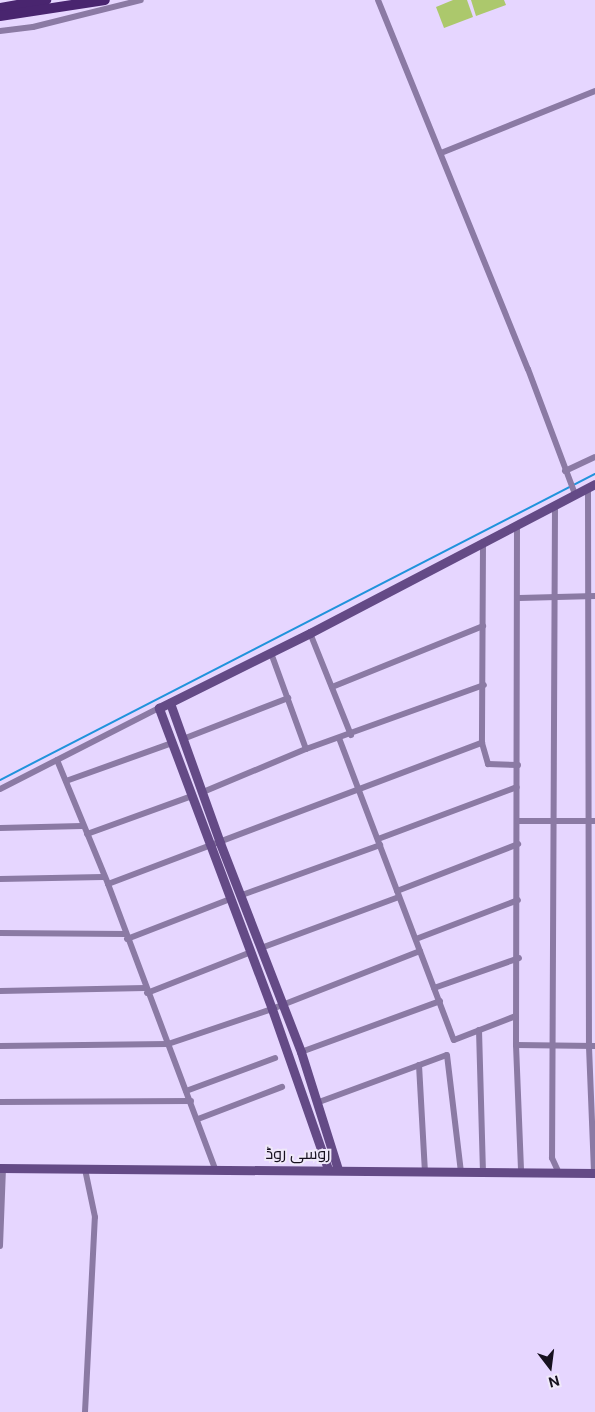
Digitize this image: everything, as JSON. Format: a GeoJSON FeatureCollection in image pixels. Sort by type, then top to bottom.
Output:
{"type":"FeatureCollection","features":[{"type":"Feature","properties":{"kind":"main road"},"geometry":{"type":"LineString","coordinates":[[0,8],[46,0]]}},
{"type":"Feature","properties":{"kind":"main road"},"geometry":{"type":"LineString","coordinates":[[0,16],[105,0]]}},
{"type":"Feature","properties":{"kind":"street"},"geometry":{"type":"LineString","coordinates":[[0,31],[33,27],[141,0]]}},
{"type":"Feature","properties":{"kind":"street"},"geometry":{"type":"LineString","coordinates":[[378,0],[528,369],[574,493]]}},
{"type":"Feature","properties":{"kind":"street"},"geometry":{"type":"LineString","coordinates":[[441,153],[595,91]]}},
{"type":"Feature","properties":{"kind":"street"},"geometry":{"type":"LineString","coordinates":[[565,473],[595,457]]}},
{"type":"Feature","properties":{"kind":"street"},"geometry":{"type":"LineString","coordinates":[[0,789],[310,634],[555,506],[574,493],[591,486],[592,1046],[595,1173]]}},
{"type":"Feature","properties":{"kind":"street"},"geometry":{"type":"LineString","coordinates":[[555,506],[553,597],[552,1158],[559,1173]]}},
{"type":"Feature","properties":{"kind":"street"},"geometry":{"type":"LineString","coordinates":[[517,525],[519,598],[517,787],[519,958],[516,1045],[521,1172]]}},
{"type":"Feature","properties":{"kind":"street"},"geometry":{"type":"LineString","coordinates":[[483,542],[484,684],[482,743],[488,764],[518,765]]}},
{"type":"Feature","properties":{"kind":"street"},"geometry":{"type":"LineString","coordinates":[[519,598],[592,596]]}},
{"type":"Feature","properties":{"kind":"street"},"geometry":{"type":"LineString","coordinates":[[332,687],[483,626]]}},
{"type":"Feature","properties":{"kind":"street"},"geometry":{"type":"LineString","coordinates":[[310,634],[351,735]]}},
{"type":"Feature","properties":{"kind":"street"},"geometry":{"type":"LineString","coordinates":[[271,653],[306,749]]}},
{"type":"Feature","properties":{"kind":"street"},"geometry":{"type":"LineString","coordinates":[[203,792],[306,749],[351,735],[484,684]]}},
{"type":"Feature","properties":{"kind":"street"},"geometry":{"type":"LineString","coordinates":[[183,739],[288,698]]}},
{"type":"Feature","properties":{"kind":"street"},"geometry":{"type":"LineString","coordinates":[[170,703],[220,843],[242,895],[301,1052],[319,1102],[338,1169]]}},
{"type":"Feature","properties":{"kind":"street"},"geometry":{"type":"LineString","coordinates":[[159,708],[272,1009],[328,1168]]}},
{"type":"Feature","properties":{"kind":"street"},"geometry":{"type":"LineString","coordinates":[[339,738],[454,1040],[516,1016]]}},
{"type":"Feature","properties":{"kind":"street"},"geometry":{"type":"LineString","coordinates":[[66,781],[172,743]]}},
{"type":"Feature","properties":{"kind":"street"},"geometry":{"type":"LineString","coordinates":[[108,884],[211,847],[482,743]]}},
{"type":"Feature","properties":{"kind":"street"},"geometry":{"type":"LineString","coordinates":[[57,760],[82,826],[87,834],[103,877],[108,884],[146,991],[198,1119],[215,1169]]}},
{"type":"Feature","properties":{"kind":"street"},"geometry":{"type":"LineString","coordinates":[[242,895],[517,787]]}},
{"type":"Feature","properties":{"kind":"street"},"geometry":{"type":"LineString","coordinates":[[87,834],[192,796]]}},
{"type":"Feature","properties":{"kind":"street"},"geometry":{"type":"LineString","coordinates":[[518,821],[592,821]]}},
{"type":"Feature","properties":{"kind":"street"},"geometry":{"type":"LineString","coordinates":[[0,828],[82,826]]}},
{"type":"Feature","properties":{"kind":"street"},"geometry":{"type":"LineString","coordinates":[[261,948],[518,844]]}},
{"type":"Feature","properties":{"kind":"street"},"geometry":{"type":"LineString","coordinates":[[0,879],[103,877]]}},
{"type":"Feature","properties":{"kind":"street"},"geometry":{"type":"LineString","coordinates":[[0,933],[126,936],[230,899]]}},
{"type":"Feature","properties":{"kind":"street"},"geometry":{"type":"LineString","coordinates":[[416,939],[518,900]]}},
{"type":"Feature","properties":{"kind":"street"},"geometry":{"type":"LineString","coordinates":[[0,1046],[168,1044],[272,1009],[420,951]]}},
{"type":"Feature","properties":{"kind":"street"},"geometry":{"type":"LineString","coordinates":[[0,991],[146,991],[251,952]]}},
{"type":"Feature","properties":{"kind":"street"},"geometry":{"type":"LineString","coordinates":[[434,988],[519,958]]}},
{"type":"Feature","properties":{"kind":"street"},"geometry":{"type":"LineString","coordinates":[[301,1052],[440,1000]]}},
{"type":"Feature","properties":{"kind":"street"},"geometry":{"type":"LineString","coordinates":[[479,1030],[483,1171]]}},
{"type":"Feature","properties":{"kind":"street"},"geometry":{"type":"LineString","coordinates":[[516,1045],[592,1046]]}},
{"type":"Feature","properties":{"kind":"street"},"geometry":{"type":"LineString","coordinates":[[319,1102],[447,1055],[462,1172]]}},
{"type":"Feature","properties":{"kind":"street"},"geometry":{"type":"LineString","coordinates":[[186,1091],[275,1058]]}},
{"type":"Feature","properties":{"kind":"street"},"geometry":{"type":"LineString","coordinates":[[419,1065],[425,1171]]}},
{"type":"Feature","properties":{"kind":"street"},"geometry":{"type":"LineString","coordinates":[[198,1119],[282,1087]]}},
{"type":"Feature","properties":{"kind":"street"},"geometry":{"type":"LineString","coordinates":[[0,1102],[191,1101]]}},
{"type":"Feature","properties":{"kind":"street"},"geometry":{"type":"LineString","coordinates":[[0,1246],[1,1168]]}},
{"type":"Feature","properties":{"kind":"street","name":"روسی روڈ"},"geometry":{"type":"LineString","coordinates":[[1,1168],[328,1168],[595,1173]]}},
{"type":"Feature","properties":{"kind":"street"},"geometry":{"type":"LineString","coordinates":[[85,1169],[95,1217],[85,1412]]}},
{"type":"Feature","properties":{"kind":"green space"},"geometry":{"type":"Polygon","coordinates":[[[453,0],[467,0],[473,17],[444,28],[436,7],[453,0]]]}},
{"type":"Feature","properties":{"kind":"green space"},"geometry":{"type":"Polygon","coordinates":[[[471,0],[504,0],[506,5],[476,16],[471,0]]]}},
{"type":"Feature","properties":{"kind":"waterway"},"geometry":{"type":"LineString","coordinates":[[0,780],[595,474]]}}]}
